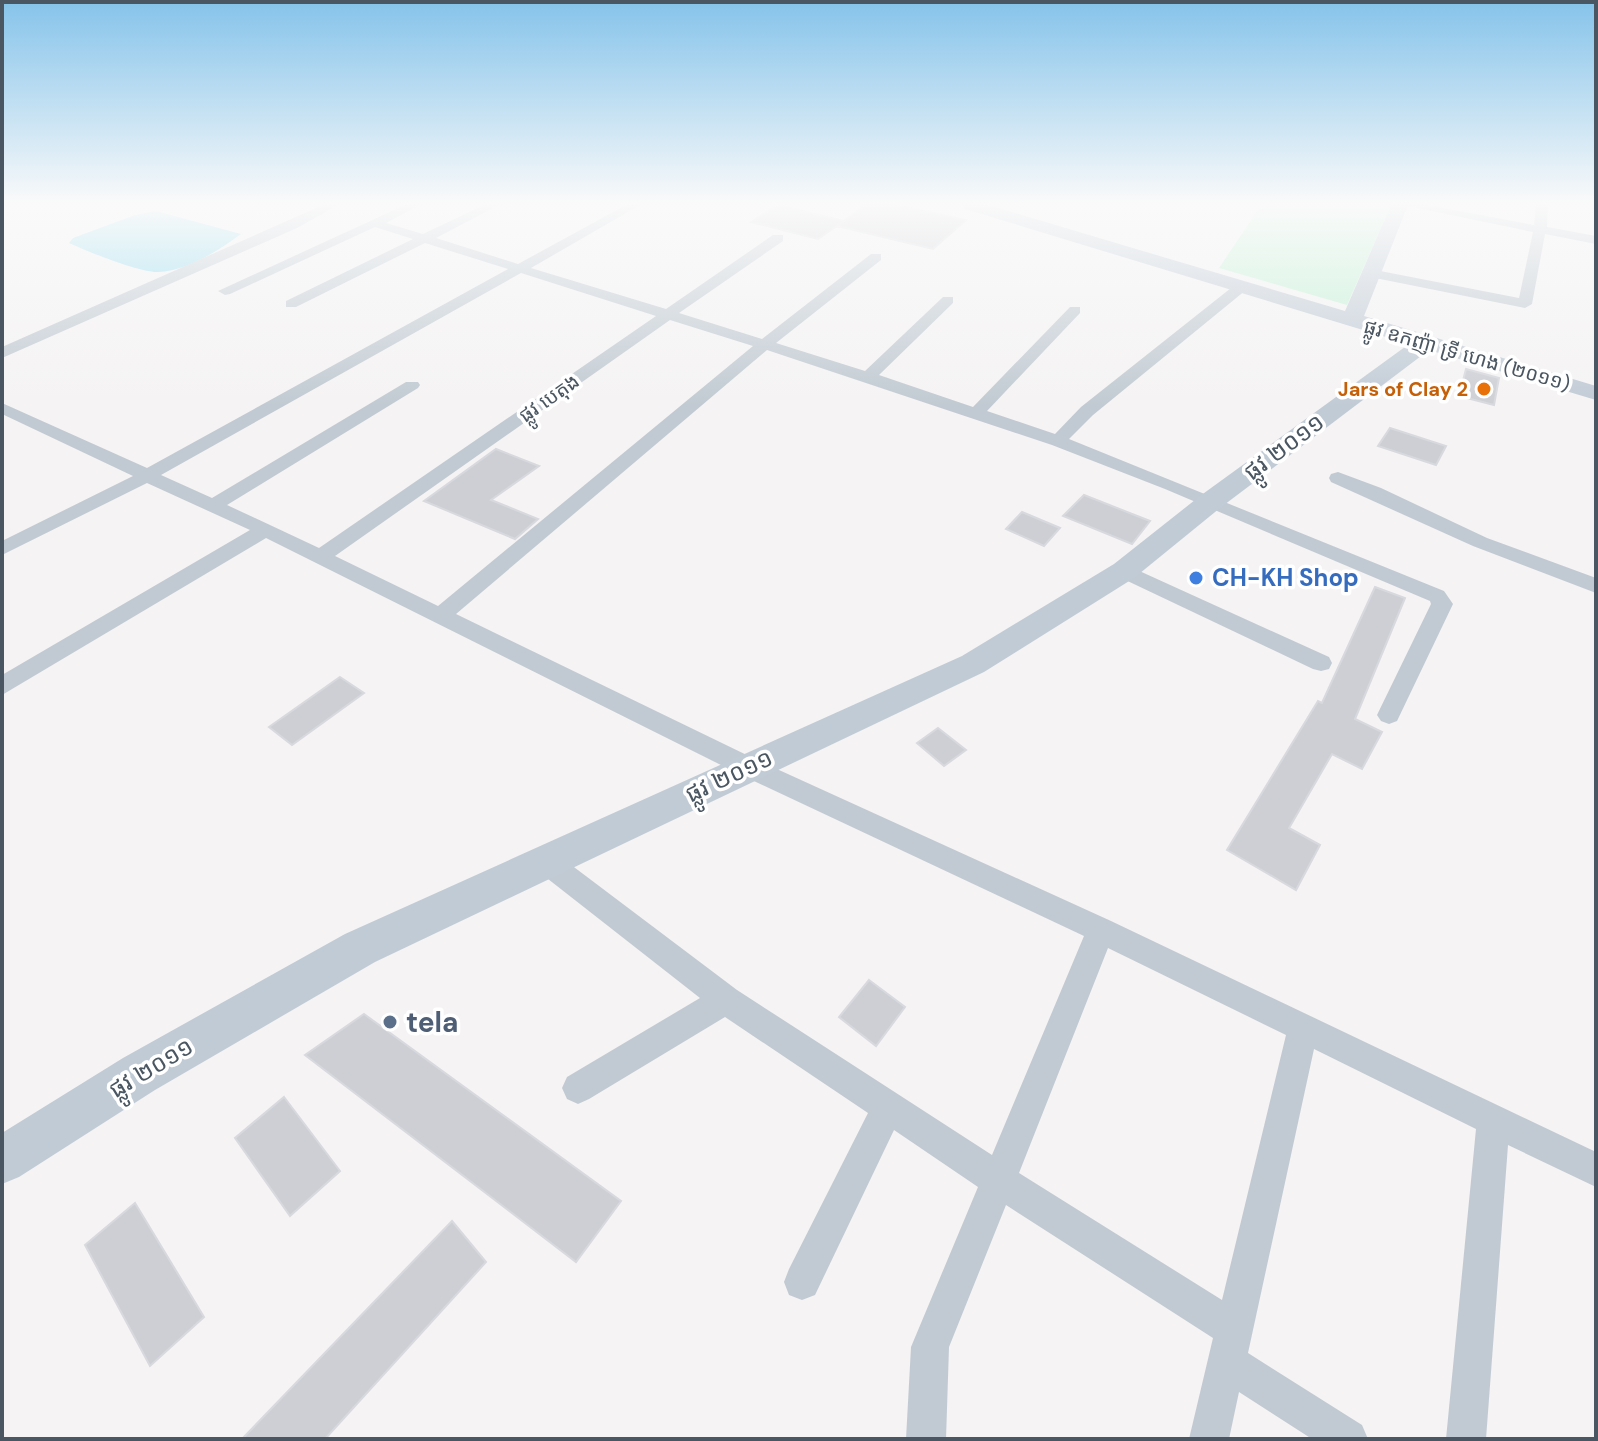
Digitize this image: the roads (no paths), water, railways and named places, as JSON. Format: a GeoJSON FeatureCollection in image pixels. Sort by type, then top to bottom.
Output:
{"type":"FeatureCollection","features":[{"type":"Feature","properties":{"kind":"main road","name":"ផ្លូវ ឧកញ៉ា ទ្រី ហេង (២០១១)"},"geometry":{"type":"LineString","coordinates":[[1192,272],[1596,393]]}},
{"type":"Feature","properties":{"kind":"main road"},"geometry":{"type":"LineString","coordinates":[[1351,321],[1370,273]]}},
{"type":"Feature","properties":{"kind":"main road","name":"ផ្លូវ ២០១១"},"geometry":{"type":"LineString","coordinates":[[2,1160],[139,1074],[360,948],[544,860],[973,664],[1124,571],[1210,502],[1424,343]]}},
{"type":"Feature","properties":{"kind":"street"},"geometry":{"type":"LineString","coordinates":[[2,353],[182,272]]}},
{"type":"Feature","properties":{"kind":"street"},"geometry":{"type":"LineString","coordinates":[[225,291],[266,272]]}},
{"type":"Feature","properties":{"kind":"street"},"geometry":{"type":"LineString","coordinates":[[291,304],[355,272]]}},
{"type":"Feature","properties":{"kind":"street"},"geometry":{"type":"LineString","coordinates":[[2,549],[146,476],[510,272]]}},
{"type":"Feature","properties":{"kind":"street"},"geometry":{"type":"LineString","coordinates":[[532,272],[868,377],[1058,441],[1440,598],[1442,604],[1389,715]]}},
{"type":"Feature","properties":{"kind":"street","name":"ផ្លូវ បេតុង"},"geometry":{"type":"LineString","coordinates":[[320,557],[730,272]]}},
{"type":"Feature","properties":{"kind":"street"},"geometry":{"type":"LineString","coordinates":[[440,616],[764,345],[857,272]]}},
{"type":"Feature","properties":{"kind":"street"},"geometry":{"type":"LineString","coordinates":[[1370,273],[1525,304],[1531,272]]}},
{"type":"Feature","properties":{"kind":"street"},"geometry":{"type":"LineString","coordinates":[[1058,441],[1087,411],[1241,287]]}},
{"type":"Feature","properties":{"kind":"street"},"geometry":{"type":"LineString","coordinates":[[868,377],[948,300]]}},
{"type":"Feature","properties":{"kind":"street"},"geometry":{"type":"LineString","coordinates":[[974,415],[1075,310]]}},
{"type":"Feature","properties":{"kind":"street"},"geometry":{"type":"LineString","coordinates":[[212,506],[412,385]]}},
{"type":"Feature","properties":{"kind":"street"},"geometry":{"type":"LineString","coordinates":[[2,408],[265,530],[748,767],[1101,930],[1596,1170]]}},
{"type":"Feature","properties":{"kind":"street"},"geometry":{"type":"LineString","coordinates":[[1338,478],[1381,493],[1478,541],[1596,586]]}},
{"type":"Feature","properties":{"kind":"street"},"geometry":{"type":"LineString","coordinates":[[2,686],[265,530]]}},
{"type":"Feature","properties":{"kind":"street"},"geometry":{"type":"LineString","coordinates":[[1124,571],[1321,663]]}},
{"type":"Feature","properties":{"kind":"street"},"geometry":{"type":"LineString","coordinates":[[544,860],[726,1000],[997,1179],[1231,1346],[1348,1439]]}},
{"type":"Feature","properties":{"kind":"street"},"geometry":{"type":"LineString","coordinates":[[926,1439],[930,1347],[1101,930]]}},
{"type":"Feature","properties":{"kind":"street"},"geometry":{"type":"LineString","coordinates":[[578,1088],[726,1000]]}},
{"type":"Feature","properties":{"kind":"street"},"geometry":{"type":"LineString","coordinates":[[1209,1439],[1303,1029]]}},
{"type":"Feature","properties":{"kind":"street"},"geometry":{"type":"LineString","coordinates":[[802,1282],[888,1107]]}},
{"type":"Feature","properties":{"kind":"street"},"geometry":{"type":"LineString","coordinates":[[1466,1439],[1493,1120]]}},
{"type":"Feature","properties":{"kind":"place","name":"Jars of Clay 2"},"geometry":{"type":"Point","coordinates":[1484,389]}},
{"type":"Feature","properties":{"kind":"place","name":"CH-KH Shop"},"geometry":{"type":"Point","coordinates":[1196,578]}},
{"type":"Feature","properties":{"kind":"place","name":"tela"},"geometry":{"type":"Point","coordinates":[390,1022]}}]}
